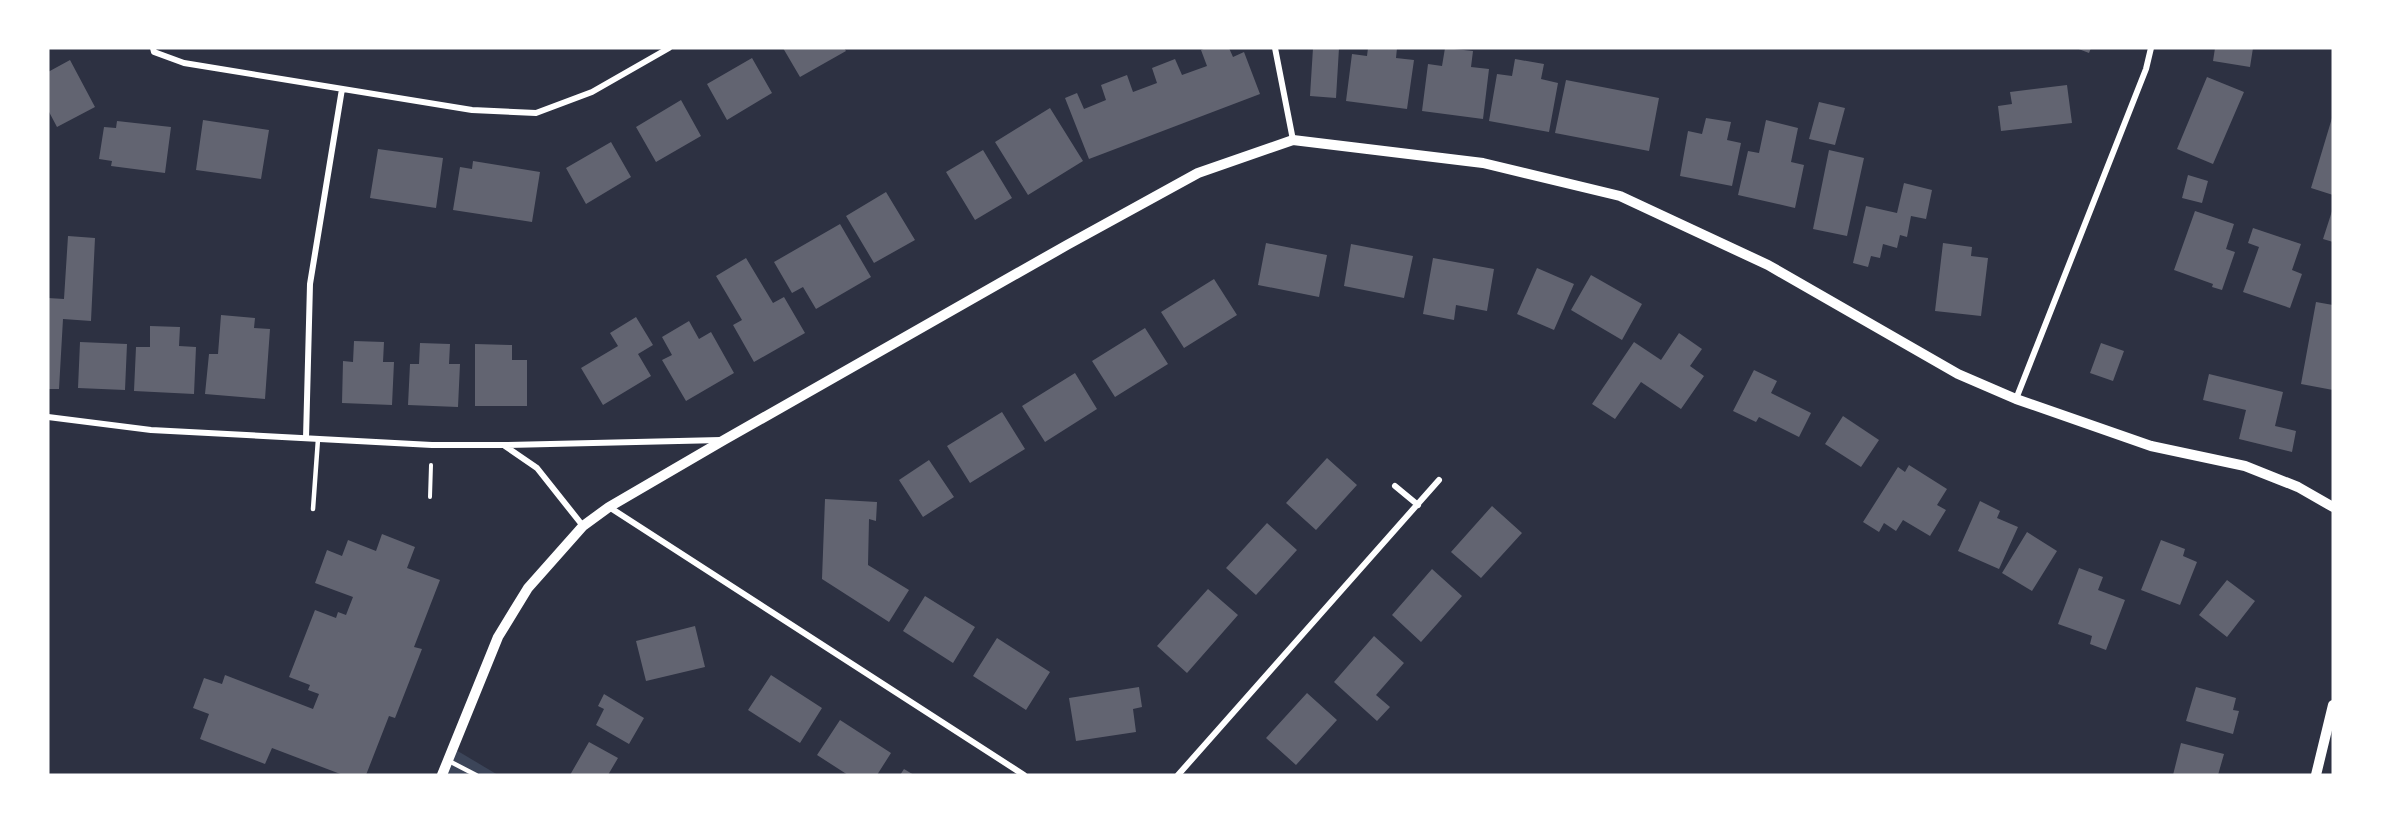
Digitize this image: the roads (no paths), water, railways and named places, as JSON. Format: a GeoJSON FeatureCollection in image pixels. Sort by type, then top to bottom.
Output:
{"type":"FeatureCollection","features":[{"type":"Feature","properties":{"kind":"street"},"geometry":{"type":"LineString","coordinates":[[153,48],[154,52],[184,63],[472,110],[536,113],[592,92],[669,48]]}},
{"type":"Feature","properties":{"kind":"street"},"geometry":{"type":"LineString","coordinates":[[1275,48],[1293,141]]}},
{"type":"Feature","properties":{"kind":"street"},"geometry":{"type":"LineString","coordinates":[[2016,399],[2146,69],[2151,48]]}},
{"type":"Feature","properties":{"kind":"street"},"geometry":{"type":"LineString","coordinates":[[306,438],[310,284],[342,88]]}},
{"type":"Feature","properties":{"kind":"street"},"geometry":{"type":"LineString","coordinates":[[442,775],[498,637],[528,588],[583,526],[609,507],[724,440],[1198,173],[1293,141],[1483,163],[1620,196],[1768,265],[1958,374],[2016,399],[2151,447],[2245,466],[2298,487],[2333,507]]}},
{"type":"Feature","properties":{"kind":"street"},"geometry":{"type":"LineString","coordinates":[[48,417],[151,430],[432,445],[724,440]]}},
{"type":"Feature","properties":{"kind":"street"},"geometry":{"type":"LineString","coordinates":[[505,445],[537,468],[583,526]]}},
{"type":"Feature","properties":{"kind":"street"},"geometry":{"type":"LineString","coordinates":[[1178,775],[1439,480]]}},
{"type":"Feature","properties":{"kind":"street"},"geometry":{"type":"LineString","coordinates":[[1395,486],[1418,505]]}},
{"type":"Feature","properties":{"kind":"street"},"geometry":{"type":"LineString","coordinates":[[609,507],[1024,775]]}},
{"type":"Feature","properties":{"kind":"street"},"geometry":{"type":"LineString","coordinates":[[2316,775],[2333,705]]}},
{"type":"Feature","properties":{"kind":"lane"},"geometry":{"type":"LineString","coordinates":[[313,509],[318,440]]}},
{"type":"Feature","properties":{"kind":"lane"},"geometry":{"type":"LineString","coordinates":[[447,760],[476,775]]}}]}
